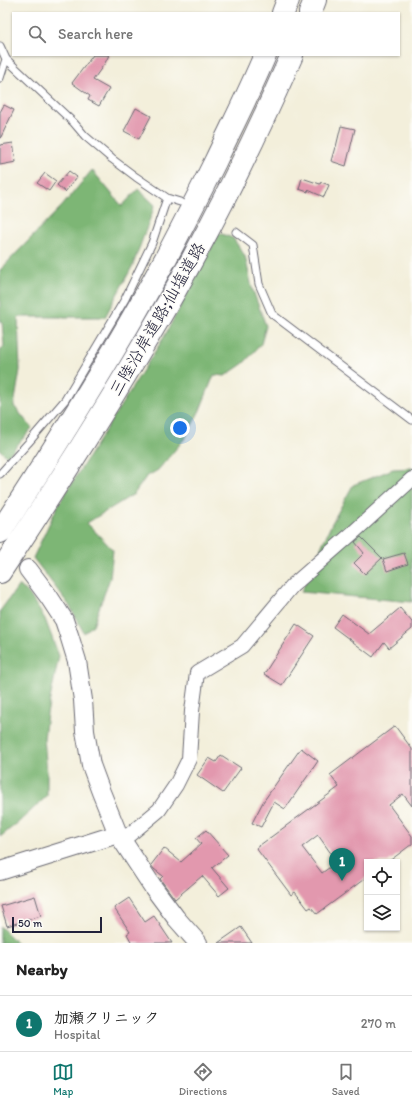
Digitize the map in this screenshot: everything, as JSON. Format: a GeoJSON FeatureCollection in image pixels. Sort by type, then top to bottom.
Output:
{"type":"FeatureCollection","features":[{"type":"Feature","properties":{"kind":"highway"},"geometry":{"type":"LineString","coordinates":[[269,12],[273,0]]}},
{"type":"Feature","properties":{"kind":"highway"},"geometry":{"type":"LineString","coordinates":[[283,12],[288,0]]}},
{"type":"Feature","properties":{"kind":"highway"},"geometry":{"type":"LineString","coordinates":[[310,12],[315,0]]}},
{"type":"Feature","properties":{"kind":"highway"},"geometry":{"type":"LineString","coordinates":[[228,136],[255,56]]}},
{"type":"Feature","properties":{"kind":"highway","name":"三陸沿岸道路;仙塩道路"},"geometry":{"type":"LineString","coordinates":[[0,532],[86,397],[160,269],[228,136],[265,56]]}},
{"type":"Feature","properties":{"kind":"highway","name":"三陸沿岸道路;仙塩道路"},"geometry":{"type":"LineString","coordinates":[[0,572],[97,422],[157,322],[211,224],[249,148],[292,56]]}},
{"type":"Feature","properties":{"kind":"street"},"geometry":{"type":"LineString","coordinates":[[0,871],[121,837],[159,810],[176,785],[190,759],[192,711],[197,674],[242,646],[292,586],[412,479]]}},
{"type":"Feature","properties":{"kind":"street"},"geometry":{"type":"LineString","coordinates":[[28,569],[49,596],[64,620],[70,635],[77,661],[83,700],[85,731],[91,765],[121,837],[153,887],[176,918],[198,943]]}},
{"type":"Feature","properties":{"kind":"lane"},"geometry":{"type":"LineString","coordinates":[[0,46],[6,59],[74,123],[85,136],[130,172],[167,198],[180,202]]}},
{"type":"Feature","properties":{"kind":"lane"},"geometry":{"type":"LineString","coordinates":[[0,78],[6,59]]}},
{"type":"Feature","properties":{"kind":"lane"},"geometry":{"type":"LineString","coordinates":[[0,474],[28,444],[65,400],[125,299],[152,243],[167,198]]}},
{"type":"Feature","properties":{"kind":"lane"},"geometry":{"type":"LineString","coordinates":[[236,232],[253,245],[259,284],[272,314],[412,420]]}},
{"type":"Feature","properties":{"kind":"green space"},"geometry":{"type":"Polygon","coordinates":[[[92,170],[122,206],[138,189],[155,205],[133,265],[105,317],[18,317],[20,370],[14,406],[32,428],[7,457],[0,450],[0,351],[4,346],[2,322],[0,322],[0,270],[63,205],[92,170]]]}},
{"type":"Feature","properties":{"kind":"green space"},"geometry":{"type":"Polygon","coordinates":[[[219,233],[233,238],[245,256],[252,288],[266,326],[261,344],[244,363],[225,376],[214,375],[200,410],[186,437],[158,470],[146,477],[134,494],[87,523],[113,550],[110,578],[93,625],[84,633],[69,605],[33,558],[58,505],[164,337],[219,233]]]}},
{"type":"Feature","properties":{"kind":"green space"},"geometry":{"type":"Polygon","coordinates":[[[412,468],[412,602],[301,592],[332,523],[353,485],[393,469],[412,468]]]}},
{"type":"Feature","properties":{"kind":"green space"},"geometry":{"type":"Polygon","coordinates":[[[19,585],[29,594],[45,619],[59,656],[47,714],[44,738],[47,796],[0,837],[0,611],[19,585]]]}},
{"type":"Feature","properties":{"kind":"green space"},"geometry":{"type":"Polygon","coordinates":[[[0,926],[17,943],[0,943],[0,926]]]}},
{"type":"Feature","properties":{"kind":"building"},"geometry":{"type":"Polygon","coordinates":[[[92,56],[108,56],[93,80],[109,89],[99,106],[88,100],[90,96],[72,83],[92,56]]]}},
{"type":"Feature","properties":{"kind":"building"},"geometry":{"type":"Polygon","coordinates":[[[4,105],[14,110],[0,139],[0,112],[4,105]]]}},
{"type":"Feature","properties":{"kind":"building"},"geometry":{"type":"Polygon","coordinates":[[[136,108],[151,116],[139,139],[124,131],[136,108]]]}},
{"type":"Feature","properties":{"kind":"building"},"geometry":{"type":"Polygon","coordinates":[[[341,126],[355,129],[346,166],[331,161],[341,126]]]}},
{"type":"Feature","properties":{"kind":"building"},"geometry":{"type":"Polygon","coordinates":[[[13,143],[16,162],[0,165],[0,145],[13,143]]]}},
{"type":"Feature","properties":{"kind":"building"},"geometry":{"type":"Polygon","coordinates":[[[69,171],[77,177],[65,192],[57,185],[69,171]]]}},
{"type":"Feature","properties":{"kind":"building"},"geometry":{"type":"Polygon","coordinates":[[[45,173],[56,181],[49,191],[37,183],[45,173]]]}},
{"type":"Feature","properties":{"kind":"building"},"geometry":{"type":"Polygon","coordinates":[[[302,178],[320,184],[321,182],[329,185],[324,197],[308,190],[308,192],[299,189],[302,178]]]}},
{"type":"Feature","properties":{"kind":"building"},"geometry":{"type":"Polygon","coordinates":[[[361,537],[382,558],[365,574],[354,563],[364,553],[355,542],[361,537]]]}},
{"type":"Feature","properties":{"kind":"building"},"geometry":{"type":"Polygon","coordinates":[[[404,553],[408,564],[387,571],[383,559],[404,553]]]}},
{"type":"Feature","properties":{"kind":"building"},"geometry":{"type":"Polygon","coordinates":[[[400,608],[412,622],[412,629],[389,648],[384,642],[373,657],[333,627],[342,614],[369,634],[400,608]]]}},
{"type":"Feature","properties":{"kind":"building"},"geometry":{"type":"Polygon","coordinates":[[[296,624],[314,636],[282,685],[264,674],[296,624]]]}},
{"type":"Feature","properties":{"kind":"building"},"geometry":{"type":"Polygon","coordinates":[[[395,726],[412,749],[412,806],[403,794],[389,805],[412,836],[412,844],[392,859],[364,859],[364,879],[317,914],[311,907],[308,909],[295,892],[291,895],[256,848],[339,787],[330,775],[395,726]],[[318,835],[302,847],[322,873],[337,862],[318,835]]]}},
{"type":"Feature","properties":{"kind":"building"},"geometry":{"type":"Polygon","coordinates":[[[301,748],[318,761],[285,809],[274,802],[261,827],[252,823],[263,802],[301,748]]]}},
{"type":"Feature","properties":{"kind":"building"},"geometry":{"type":"Polygon","coordinates":[[[221,755],[241,768],[223,793],[197,775],[209,758],[216,762],[221,755]]]}},
{"type":"Feature","properties":{"kind":"building"},"geometry":{"type":"Polygon","coordinates":[[[206,830],[228,855],[212,868],[229,888],[219,896],[202,876],[175,899],[160,879],[163,876],[151,865],[164,848],[181,862],[201,844],[196,838],[206,830]]]}},
{"type":"Feature","properties":{"kind":"building"},"geometry":{"type":"Polygon","coordinates":[[[35,896],[41,916],[7,926],[1,906],[35,896]]]}},
{"type":"Feature","properties":{"kind":"building"},"geometry":{"type":"Polygon","coordinates":[[[129,898],[145,922],[154,916],[172,943],[132,943],[127,934],[130,932],[114,908],[129,898]]]}},
{"type":"Feature","properties":{"kind":"building"},"geometry":{"type":"Polygon","coordinates":[[[241,927],[252,943],[218,943],[241,927]]]}},
{"type":"Feature","properties":{"kind":"place","name":"加瀬クリニック"},"geometry":{"type":"Point","coordinates":[342,881]}}]}
